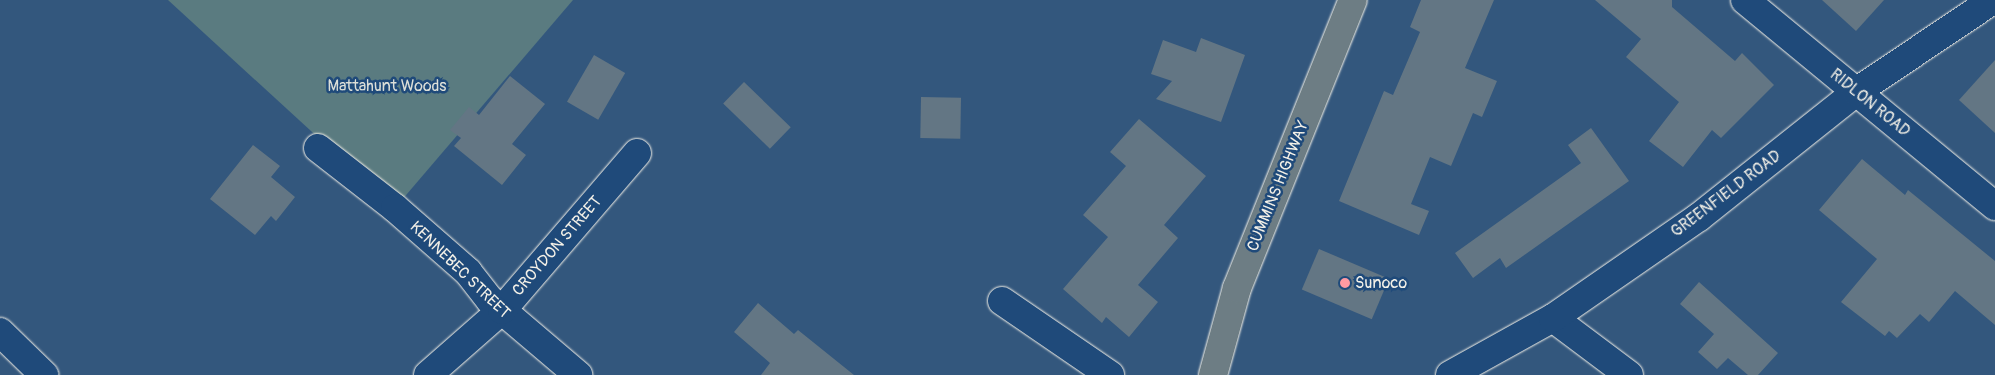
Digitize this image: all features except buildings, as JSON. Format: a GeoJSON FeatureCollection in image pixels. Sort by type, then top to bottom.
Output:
{"type":"FeatureCollection","features":[{"type":"Feature","properties":{"kind":"main road","name":"CUMMINS HIGHWAY"},"geometry":{"type":"LineString","coordinates":[[1213,375],[1237,288],[1353,0]]}},
{"type":"Feature","properties":{"kind":"street","name":"RIDLON ROAD"},"geometry":{"type":"LineString","coordinates":[[1745,0],[1995,206]]}},
{"type":"Feature","properties":{"kind":"street","name":"GREENFIELD ROAD"},"geometry":{"type":"LineString","coordinates":[[1450,375],[1553,318],[1699,216],[1856,92],[1993,0]]}},
{"type":"Feature","properties":{"kind":"street","name":"KENNEBEC STREET"},"geometry":{"type":"LineString","coordinates":[[318,148],[395,208],[468,272],[502,310],[578,375]]}},
{"type":"Feature","properties":{"kind":"street","name":"CROYDON STREET"},"geometry":{"type":"LineString","coordinates":[[428,375],[502,310],[638,153]]}},
{"type":"Feature","properties":{"kind":"street"},"geometry":{"type":"LineString","coordinates":[[1002,301],[1110,375]]}},
{"type":"Feature","properties":{"kind":"street"},"geometry":{"type":"LineString","coordinates":[[1553,318],[1629,375]]}},
{"type":"Feature","properties":{"kind":"street"},"geometry":{"type":"LineString","coordinates":[[0,332],[44,375]]}},
{"type":"Feature","properties":{"kind":"green space","name":"Mattahunt Woods"},"geometry":{"type":"Polygon","coordinates":[[[168,0],[573,0],[395,208],[168,0]]]}},
{"type":"Feature","properties":{"kind":"place","name":"Sunoco"},"geometry":{"type":"Point","coordinates":[1345,283]}}]}
